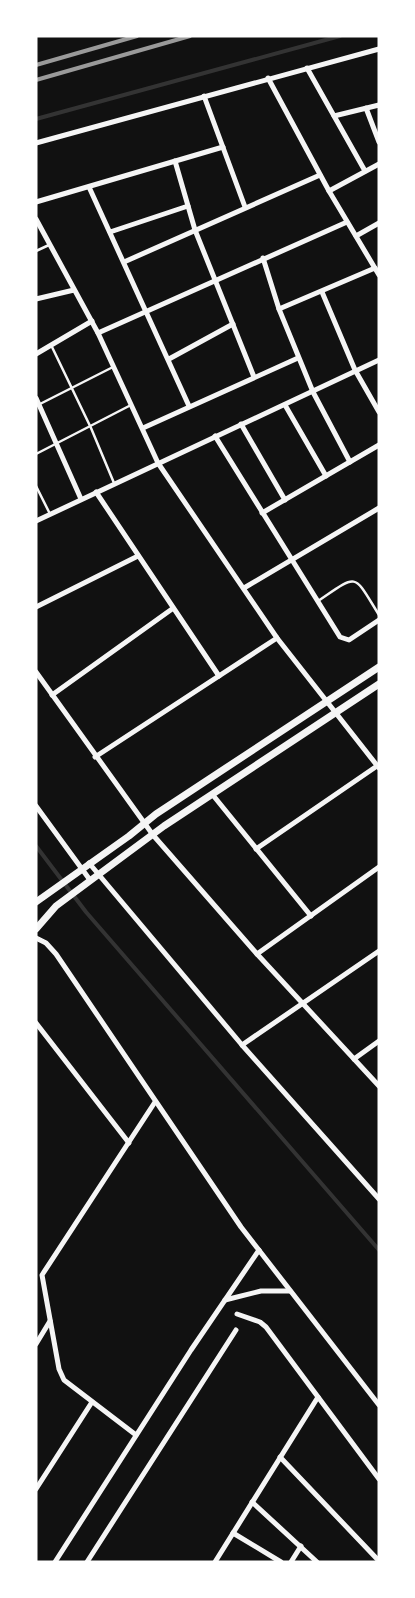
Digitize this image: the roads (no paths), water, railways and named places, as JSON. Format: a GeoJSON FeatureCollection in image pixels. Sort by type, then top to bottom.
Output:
{"type":"FeatureCollection","features":[{"type":"Feature","properties":{"kind":"street"},"geometry":{"type":"LineString","coordinates":[[36,143],[379,49]]}},
{"type":"Feature","properties":{"kind":"street"},"geometry":{"type":"LineString","coordinates":[[307,68],[365,171]]}},
{"type":"Feature","properties":{"kind":"street"},"geometry":{"type":"LineString","coordinates":[[268,78],[329,191],[379,275]]}},
{"type":"Feature","properties":{"kind":"street"},"geometry":{"type":"LineString","coordinates":[[204,96],[245,208]]}},
{"type":"Feature","properties":{"kind":"street"},"geometry":{"type":"LineString","coordinates":[[334,116],[379,105]]}},
{"type":"Feature","properties":{"kind":"street"},"geometry":{"type":"LineString","coordinates":[[366,108],[379,142]]}},
{"type":"Feature","properties":{"kind":"street"},"geometry":{"type":"LineString","coordinates":[[36,202],[223,147]]}},
{"type":"Feature","properties":{"kind":"street"},"geometry":{"type":"LineString","coordinates":[[175,161],[195,230],[254,377]]}},
{"type":"Feature","properties":{"kind":"street"},"geometry":{"type":"LineString","coordinates":[[329,191],[379,164]]}},
{"type":"Feature","properties":{"kind":"street"},"geometry":{"type":"LineString","coordinates":[[124,262],[320,175]]}},
{"type":"Feature","properties":{"kind":"street"},"geometry":{"type":"LineString","coordinates":[[88,187],[124,262],[145,312],[169,359],[189,406]]}},
{"type":"Feature","properties":{"kind":"street"},"geometry":{"type":"LineString","coordinates":[[110,232],[188,206]]}},
{"type":"Feature","properties":{"kind":"street"},"geometry":{"type":"LineString","coordinates":[[36,219],[115,366],[158,463],[277,638],[325,702],[378,767],[256,849]]}},
{"type":"Feature","properties":{"kind":"street"},"geometry":{"type":"LineString","coordinates":[[98,333],[347,222]]}},
{"type":"Feature","properties":{"kind":"street"},"geometry":{"type":"LineString","coordinates":[[356,236],[379,223]]}},
{"type":"Feature","properties":{"kind":"street"},"geometry":{"type":"LineString","coordinates":[[263,258],[278,310],[298,358],[313,392],[350,462]]}},
{"type":"Feature","properties":{"kind":"street"},"geometry":{"type":"LineString","coordinates":[[278,310],[375,268]]}},
{"type":"Feature","properties":{"kind":"street"},"geometry":{"type":"LineString","coordinates":[[36,299],[74,290]]}},
{"type":"Feature","properties":{"kind":"street"},"geometry":{"type":"LineString","coordinates":[[322,292],[355,370],[379,412]]}},
{"type":"Feature","properties":{"kind":"street"},"geometry":{"type":"LineString","coordinates":[[36,354],[52,347],[92,321]]}},
{"type":"Feature","properties":{"kind":"street"},"geometry":{"type":"LineString","coordinates":[[169,359],[234,324]]}},
{"type":"Feature","properties":{"kind":"street"},"geometry":{"type":"LineString","coordinates":[[143,428],[298,358]]}},
{"type":"Feature","properties":{"kind":"street"},"geometry":{"type":"LineString","coordinates":[[36,521],[378,360]]}},
{"type":"Feature","properties":{"kind":"street"},"geometry":{"type":"LineString","coordinates":[[36,398],[81,500]]}},
{"type":"Feature","properties":{"kind":"street"},"geometry":{"type":"LineString","coordinates":[[284,404],[326,476]]}},
{"type":"Feature","properties":{"kind":"street"},"geometry":{"type":"LineString","coordinates":[[241,424],[285,500]]}},
{"type":"Feature","properties":{"kind":"street"},"geometry":{"type":"LineString","coordinates":[[215,436],[338,634],[344,640],[353,638],[379,620]]}},
{"type":"Feature","properties":{"kind":"street"},"geometry":{"type":"LineString","coordinates":[[262,513],[379,445]]}},
{"type":"Feature","properties":{"kind":"street"},"geometry":{"type":"LineString","coordinates":[[96,492],[218,676]]}},
{"type":"Feature","properties":{"kind":"street"},"geometry":{"type":"LineString","coordinates":[[244,588],[378,510]]}},
{"type":"Feature","properties":{"kind":"street"},"geometry":{"type":"LineString","coordinates":[[36,607],[138,556]]}},
{"type":"Feature","properties":{"kind":"street"},"geometry":{"type":"LineString","coordinates":[[52,695],[172,609]]}},
{"type":"Feature","properties":{"kind":"street"},"geometry":{"type":"LineString","coordinates":[[96,757],[277,638]]}},
{"type":"Feature","properties":{"kind":"street"},"geometry":{"type":"LineString","coordinates":[[36,902],[145,824],[156,814],[379,667]]}},
{"type":"Feature","properties":{"kind":"street"},"geometry":{"type":"LineString","coordinates":[[36,672],[153,835],[257,954],[379,1086]]}},
{"type":"Feature","properties":{"kind":"street"},"geometry":{"type":"LineString","coordinates":[[36,929],[56,906],[153,835],[379,684]]}},
{"type":"Feature","properties":{"kind":"street"},"geometry":{"type":"LineString","coordinates":[[212,794],[311,916]]}},
{"type":"Feature","properties":{"kind":"street"},"geometry":{"type":"LineString","coordinates":[[36,806],[82,869],[94,878],[379,1199]]}},
{"type":"Feature","properties":{"kind":"street"},"geometry":{"type":"LineString","coordinates":[[89,863],[94,878]]}},
{"type":"Feature","properties":{"kind":"street"},"geometry":{"type":"LineString","coordinates":[[257,954],[379,867]]}},
{"type":"Feature","properties":{"kind":"street"},"geometry":{"type":"LineString","coordinates":[[36,938],[46,943],[56,954],[155,1102],[259,1250],[379,1405]]}},
{"type":"Feature","properties":{"kind":"street"},"geometry":{"type":"LineString","coordinates":[[242,1046],[379,950]]}},
{"type":"Feature","properties":{"kind":"street"},"geometry":{"type":"LineString","coordinates":[[36,1023],[129,1143]]}},
{"type":"Feature","properties":{"kind":"street"},"geometry":{"type":"LineString","coordinates":[[354,1059],[379,1041]]}},
{"type":"Feature","properties":{"kind":"street"},"geometry":{"type":"LineString","coordinates":[[136,1435],[69,1385],[61,1375],[42,1275],[155,1102]]}},
{"type":"Feature","properties":{"kind":"street"},"geometry":{"type":"LineString","coordinates":[[54,1562],[259,1250]]}},
{"type":"Feature","properties":{"kind":"street"},"geometry":{"type":"LineString","coordinates":[[36,1271],[42,1275]]}},
{"type":"Feature","properties":{"kind":"street"},"geometry":{"type":"LineString","coordinates":[[225,1300],[261,1291],[290,1291]]}},
{"type":"Feature","properties":{"kind":"street"},"geometry":{"type":"LineString","coordinates":[[237,1314],[260,1322],[266,1327],[379,1479]]}},
{"type":"Feature","properties":{"kind":"street"},"geometry":{"type":"LineString","coordinates":[[36,1344],[50,1322]]}},
{"type":"Feature","properties":{"kind":"street"},"geometry":{"type":"LineString","coordinates":[[87,1562],[236,1330]]}},
{"type":"Feature","properties":{"kind":"street"},"geometry":{"type":"LineString","coordinates":[[214,1562],[318,1397]]}},
{"type":"Feature","properties":{"kind":"street"},"geometry":{"type":"LineString","coordinates":[[36,1489],[92,1402]]}},
{"type":"Feature","properties":{"kind":"street"},"geometry":{"type":"LineString","coordinates":[[280,1457],[379,1561]]}},
{"type":"Feature","properties":{"kind":"street"},"geometry":{"type":"LineString","coordinates":[[252,1502],[317,1562]]}},
{"type":"Feature","properties":{"kind":"street"},"geometry":{"type":"LineString","coordinates":[[233,1533],[281,1562]]}},
{"type":"Feature","properties":{"kind":"street"},"geometry":{"type":"LineString","coordinates":[[291,1562],[301,1546]]}},
{"type":"Feature","properties":{"kind":"lane"},"geometry":{"type":"LineString","coordinates":[[36,251],[50,244]]}},
{"type":"Feature","properties":{"kind":"lane"},"geometry":{"type":"LineString","coordinates":[[52,347],[91,428],[114,483]]}},
{"type":"Feature","properties":{"kind":"lane"},"geometry":{"type":"LineString","coordinates":[[38,406],[115,366]]}},
{"type":"Feature","properties":{"kind":"lane"},"geometry":{"type":"LineString","coordinates":[[36,454],[91,428],[133,405]]}},
{"type":"Feature","properties":{"kind":"lane"},"geometry":{"type":"LineString","coordinates":[[36,486],[50,514]]}},
{"type":"Feature","properties":{"kind":"lane"},"geometry":{"type":"LineString","coordinates":[[317,602],[346,582],[354,581],[360,585],[379,615]]}},
{"type":"Feature","properties":{"kind":"waterway"},"geometry":{"type":"LineString","coordinates":[[36,119],[340,36]]}},
{"type":"Feature","properties":{"kind":"waterway"},"geometry":{"type":"LineString","coordinates":[[36,846],[86,912],[379,1250]]}},
{"type":"Feature","properties":{"kind":"railway"},"geometry":{"type":"LineString","coordinates":[[36,65],[137,36]]}},
{"type":"Feature","properties":{"kind":"railway"},"geometry":{"type":"LineString","coordinates":[[36,80],[190,36]]}}]}
